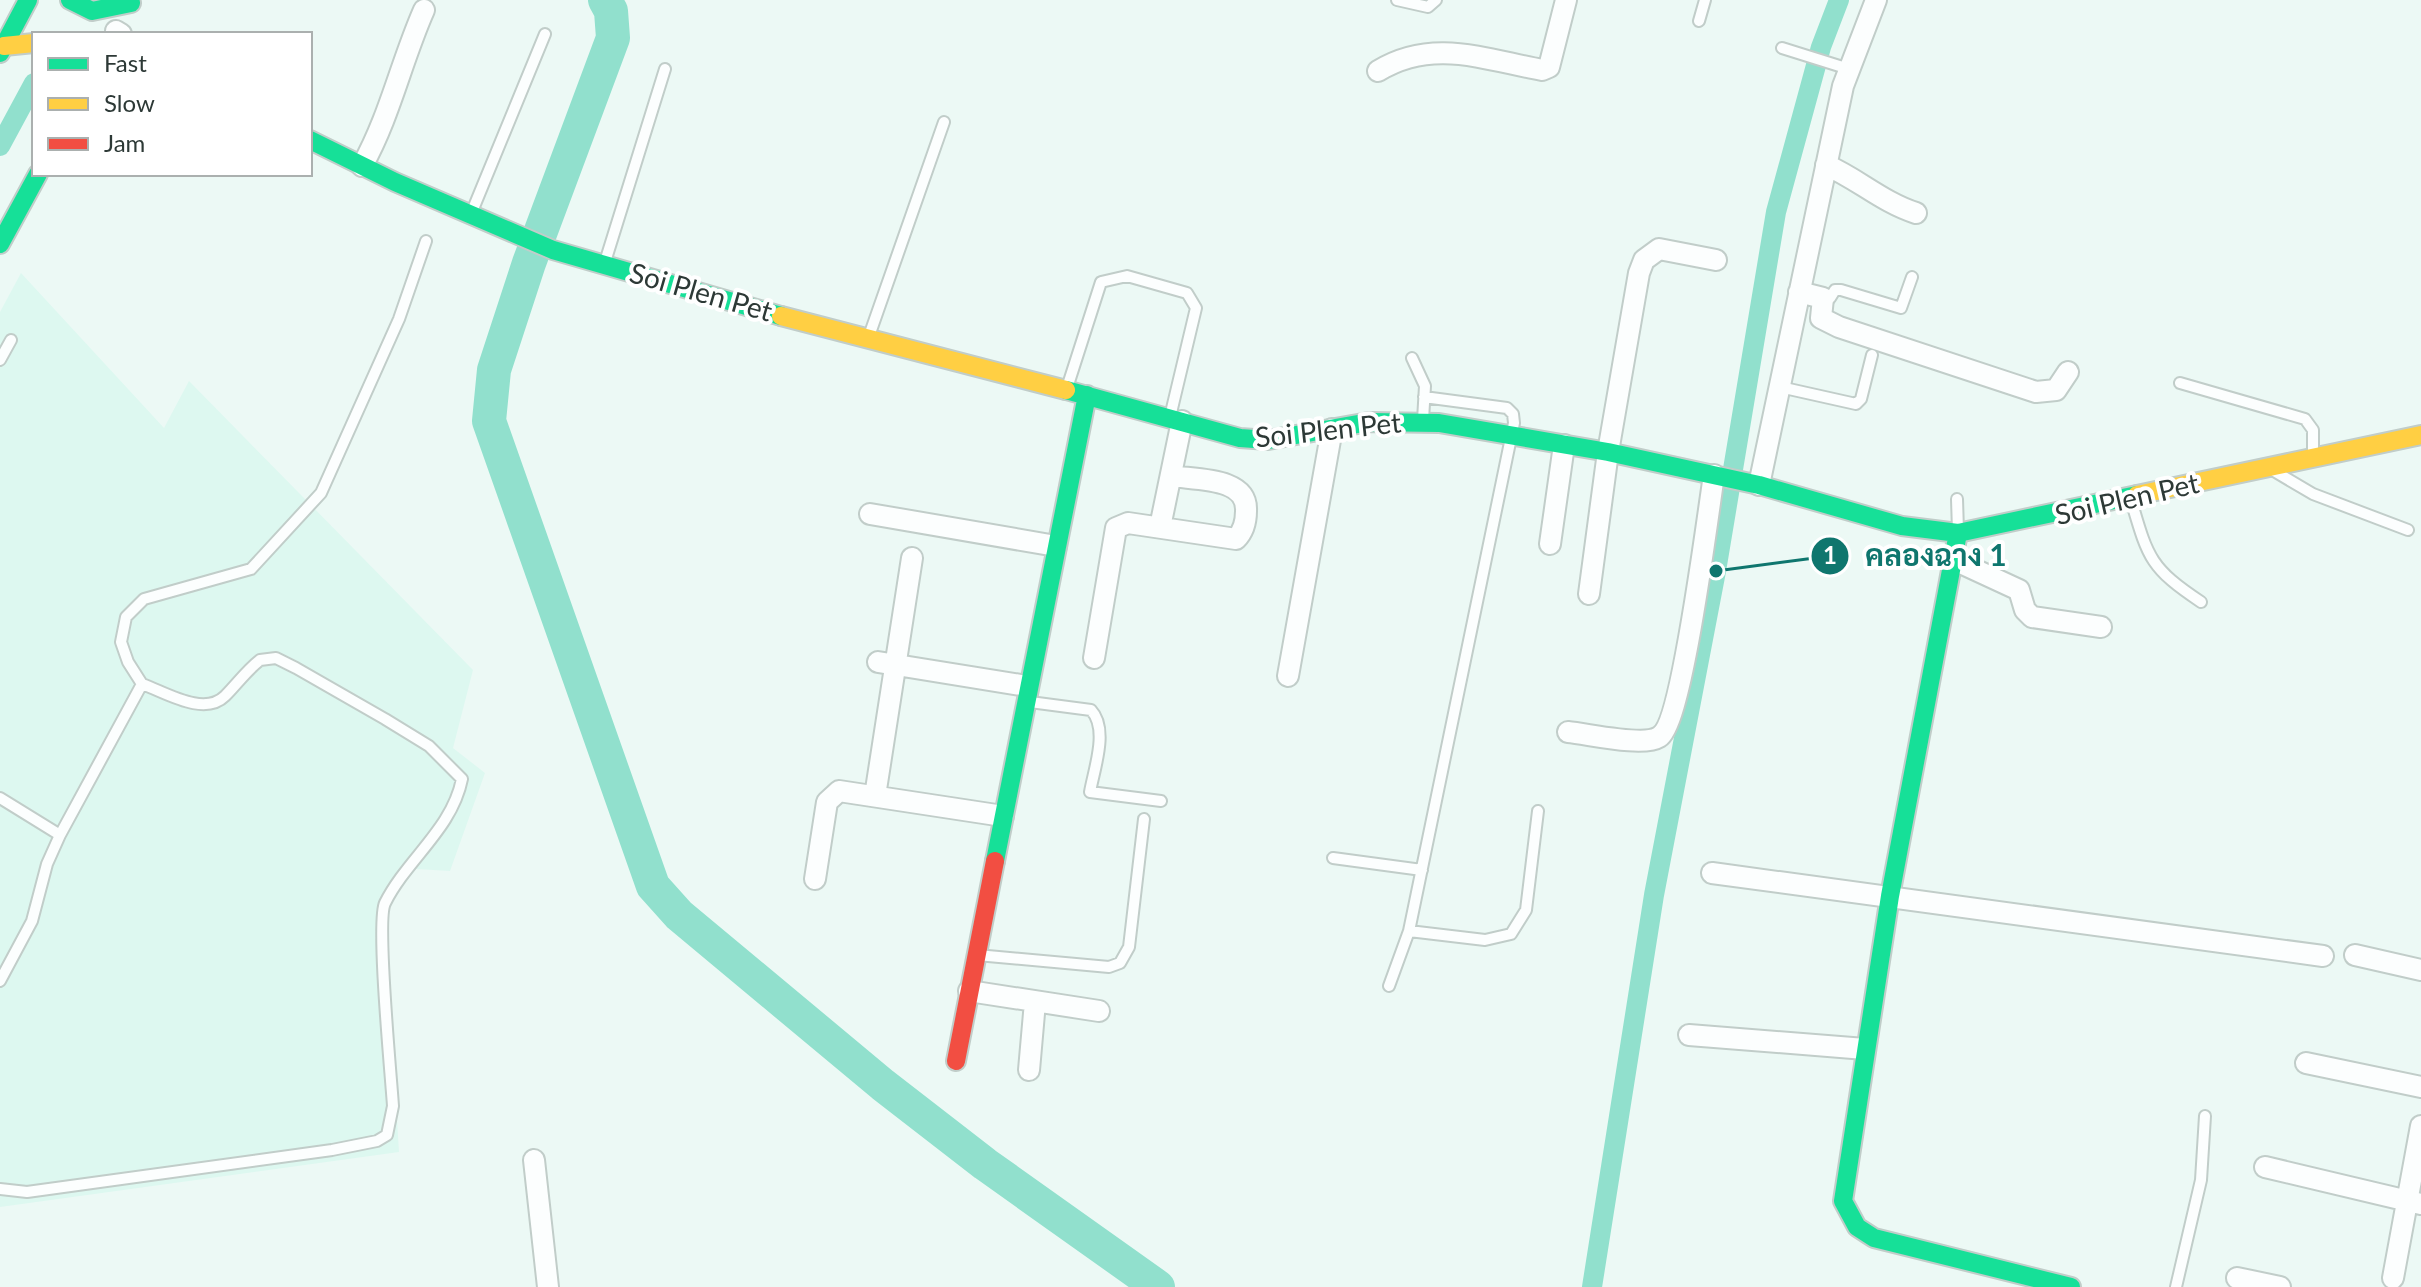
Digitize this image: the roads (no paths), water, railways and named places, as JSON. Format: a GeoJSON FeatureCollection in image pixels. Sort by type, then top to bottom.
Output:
{"type":"FeatureCollection","features":[{"type":"Feature","properties":{"kind":"street"},"geometry":{"type":"LineString","coordinates":[[2,49],[28,0]]}},
{"type":"Feature","properties":{"kind":"street"},"geometry":{"type":"LineString","coordinates":[[70,0],[77,7],[93,13],[132,2]]}},
{"type":"Feature","properties":{"kind":"street"},"geometry":{"type":"LineString","coordinates":[[1378,71],[1408,55],[1436,51],[1542,70],[1549,67],[1566,0]]}},
{"type":"Feature","properties":{"kind":"street"},"geometry":{"type":"LineString","coordinates":[[117,32],[132,2]]}},
{"type":"Feature","properties":{"kind":"street"},"geometry":{"type":"LineString","coordinates":[[1759,485],[1844,67],[1866,3]]}},
{"type":"Feature","properties":{"kind":"street"},"geometry":{"type":"LineString","coordinates":[[362,166],[397,91],[401,63],[424,10]]}},
{"type":"Feature","properties":{"kind":"street"},"geometry":{"type":"LineString","coordinates":[[2,49],[32,43]]}},
{"type":"Feature","properties":{"kind":"street","name":"Soi Plen Pet"},"geometry":{"type":"LineString","coordinates":[[312,141],[553,250],[867,341],[1087,395],[1240,438],[1268,440],[1369,422],[1423,422],[1608,452],[1759,485],[1902,526],[1958,533],[2421,435]]}},
{"type":"Feature","properties":{"kind":"street"},"geometry":{"type":"LineString","coordinates":[[1826,165],[1853,176],[1886,202],[1916,213]]}},
{"type":"Feature","properties":{"kind":"street"},"geometry":{"type":"LineString","coordinates":[[0,244],[37,176]]}},
{"type":"Feature","properties":{"kind":"street"},"geometry":{"type":"LineString","coordinates":[[1589,594],[1630,309],[1644,260],[1651,252],[1667,249],[1716,260]]}},
{"type":"Feature","properties":{"kind":"street"},"geometry":{"type":"LineString","coordinates":[[1799,292],[1823,298],[1821,318],[1839,327],[2036,392],[2056,390],[2068,372]]}},
{"type":"Feature","properties":{"kind":"street"},"geometry":{"type":"LineString","coordinates":[[956,1061],[1087,395]]}},
{"type":"Feature","properties":{"kind":"street"},"geometry":{"type":"LineString","coordinates":[[1160,527],[1171,476],[1176,420]]}},
{"type":"Feature","properties":{"kind":"street"},"geometry":{"type":"LineString","coordinates":[[1288,676],[1332,429]]}},
{"type":"Feature","properties":{"kind":"street"},"geometry":{"type":"LineString","coordinates":[[1550,544],[1564,445]]}},
{"type":"Feature","properties":{"kind":"street"},"geometry":{"type":"LineString","coordinates":[[1568,732],[1642,741],[1656,740],[1664,734],[1681,689],[1715,475]]}},
{"type":"Feature","properties":{"kind":"street"},"geometry":{"type":"LineString","coordinates":[[1094,658],[1116,528],[1128,523],[1236,539],[1246,523],[1247,500],[1242,491],[1231,485],[1171,476]]}},
{"type":"Feature","properties":{"kind":"street"},"geometry":{"type":"LineString","coordinates":[[870,514],[1056,546]]}},
{"type":"Feature","properties":{"kind":"street"},"geometry":{"type":"LineString","coordinates":[[1958,533],[1890,896],[1843,1184],[1843,1201],[1857,1227],[1874,1238],[2071,1287]]}},
{"type":"Feature","properties":{"kind":"street"},"geometry":{"type":"LineString","coordinates":[[875,796],[887,663],[912,558]]}},
{"type":"Feature","properties":{"kind":"street"},"geometry":{"type":"LineString","coordinates":[[1952,559],[2019,590],[2025,610],[2032,617],[2101,627]]}},
{"type":"Feature","properties":{"kind":"street"},"geometry":{"type":"LineString","coordinates":[[887,663],[1026,694]]}},
{"type":"Feature","properties":{"kind":"street"},"geometry":{"type":"LineString","coordinates":[[815,879],[831,795],[839,791],[1003,816]]}},
{"type":"Feature","properties":{"kind":"street"},"geometry":{"type":"LineString","coordinates":[[1712,873],[2323,956]]}},
{"type":"Feature","properties":{"kind":"street"},"geometry":{"type":"LineString","coordinates":[[2355,955],[2421,970]]}},
{"type":"Feature","properties":{"kind":"street"},"geometry":{"type":"LineString","coordinates":[[969,991],[1099,1011]]}},
{"type":"Feature","properties":{"kind":"street"},"geometry":{"type":"LineString","coordinates":[[1029,1070],[1035,1002]]}},
{"type":"Feature","properties":{"kind":"street"},"geometry":{"type":"LineString","coordinates":[[1689,1035],[1865,1049]]}},
{"type":"Feature","properties":{"kind":"street"},"geometry":{"type":"LineString","coordinates":[[2306,1063],[2421,1087]]}},
{"type":"Feature","properties":{"kind":"street"},"geometry":{"type":"LineString","coordinates":[[2393,1278],[2414,1202],[2421,1126]]}},
{"type":"Feature","properties":{"kind":"street"},"geometry":{"type":"LineString","coordinates":[[534,1160],[548,1287]]}},
{"type":"Feature","properties":{"kind":"street"},"geometry":{"type":"LineString","coordinates":[[2265,1167],[2414,1202]]}},
{"type":"Feature","properties":{"kind":"street"},"geometry":{"type":"LineString","coordinates":[[2237,1278],[2280,1287]]}},
{"type":"Feature","properties":{"kind":"lane"},"geometry":{"type":"LineString","coordinates":[[1397,0],[1428,7],[1436,0]]}},
{"type":"Feature","properties":{"kind":"lane"},"geometry":{"type":"LineString","coordinates":[[1699,21],[1705,0]]}},
{"type":"Feature","properties":{"kind":"lane"},"geometry":{"type":"LineString","coordinates":[[471,215],[545,34]]}},
{"type":"Feature","properties":{"kind":"lane"},"geometry":{"type":"LineString","coordinates":[[1782,48],[1844,67]]}},
{"type":"Feature","properties":{"kind":"lane"},"geometry":{"type":"LineString","coordinates":[[604,264],[665,69]]}},
{"type":"Feature","properties":{"kind":"lane"},"geometry":{"type":"LineString","coordinates":[[867,341],[944,122]]}},
{"type":"Feature","properties":{"kind":"lane"},"geometry":{"type":"LineString","coordinates":[[0,1189],[27,1192],[332,1150],[377,1141],[387,1135],[392,1123],[382,911],[444,822],[459,793],[462,779],[429,746],[276,658],[260,660],[222,699],[211,705],[196,704],[142,684],[128,662],[121,642],[126,617],[144,599],[251,569],[321,493],[399,319],[426,241]]}},
{"type":"Feature","properties":{"kind":"lane"},"geometry":{"type":"LineString","coordinates":[[1067,390],[1101,282],[1127,276],[1142,280],[1187,293],[1196,308],[1176,420]]}},
{"type":"Feature","properties":{"kind":"lane"},"geometry":{"type":"LineString","coordinates":[[1823,298],[1841,290],[1901,308],[1912,277]]}},
{"type":"Feature","properties":{"kind":"lane"},"geometry":{"type":"LineString","coordinates":[[0,360],[11,340]]}},
{"type":"Feature","properties":{"kind":"lane"},"geometry":{"type":"LineString","coordinates":[[1780,387],[1856,404],[1861,399],[1872,355]]}},
{"type":"Feature","properties":{"kind":"lane"},"geometry":{"type":"LineString","coordinates":[[1412,358],[1422,375],[1423,422]]}},
{"type":"Feature","properties":{"kind":"lane"},"geometry":{"type":"LineString","coordinates":[[2180,383],[2305,419],[2313,430],[2313,458]]}},
{"type":"Feature","properties":{"kind":"lane"},"geometry":{"type":"LineString","coordinates":[[1389,986],[1409,931],[1442,758],[1513,437],[1513,414],[1507,408],[1424,397]]}},
{"type":"Feature","properties":{"kind":"lane"},"geometry":{"type":"LineString","coordinates":[[2269,467],[2313,494],[2408,530]]}},
{"type":"Feature","properties":{"kind":"lane"},"geometry":{"type":"LineString","coordinates":[[2130,498],[2152,563],[2166,579],[2201,602]]}},
{"type":"Feature","properties":{"kind":"lane"},"geometry":{"type":"LineString","coordinates":[[1957,499],[1958,533]]}},
{"type":"Feature","properties":{"kind":"lane"},"geometry":{"type":"LineString","coordinates":[[0,981],[32,921],[47,864],[60,835],[142,684]]}},
{"type":"Feature","properties":{"kind":"lane"},"geometry":{"type":"LineString","coordinates":[[1026,694],[1091,710],[1098,717],[1100,729],[1090,792],[1161,801]]}},
{"type":"Feature","properties":{"kind":"lane"},"geometry":{"type":"LineString","coordinates":[[0,798],[60,835]]}},
{"type":"Feature","properties":{"kind":"lane"},"geometry":{"type":"LineString","coordinates":[[1409,931],[1485,940],[1511,934],[1526,910],[1538,811]]}},
{"type":"Feature","properties":{"kind":"lane"},"geometry":{"type":"LineString","coordinates":[[975,955],[1109,967],[1120,963],[1129,947],[1144,819]]}},
{"type":"Feature","properties":{"kind":"lane"},"geometry":{"type":"LineString","coordinates":[[1333,858],[1422,870]]}},
{"type":"Feature","properties":{"kind":"lane"},"geometry":{"type":"LineString","coordinates":[[2176,1287],[2201,1180],[2205,1116]]}},
{"type":"Feature","properties":{"kind":"waterway"},"geometry":{"type":"LineString","coordinates":[[605,0],[611,11],[613,38],[529,263],[494,370],[489,421],[653,886],[679,915],[883,1085],[985,1164],[1158,1287]]}},
{"type":"Feature","properties":{"kind":"waterway"},"geometry":{"type":"LineString","coordinates":[[1592,1287],[1654,895],[1716,571],[1776,212],[1821,47],[1839,0]]}},
{"type":"Feature","properties":{"kind":"waterway"},"geometry":{"type":"LineString","coordinates":[[0,146],[32,87]]}},
{"type":"Feature","properties":{"kind":"place","name":"คลองฉาง 1"},"geometry":{"type":"Point","coordinates":[1716,571]}}]}
